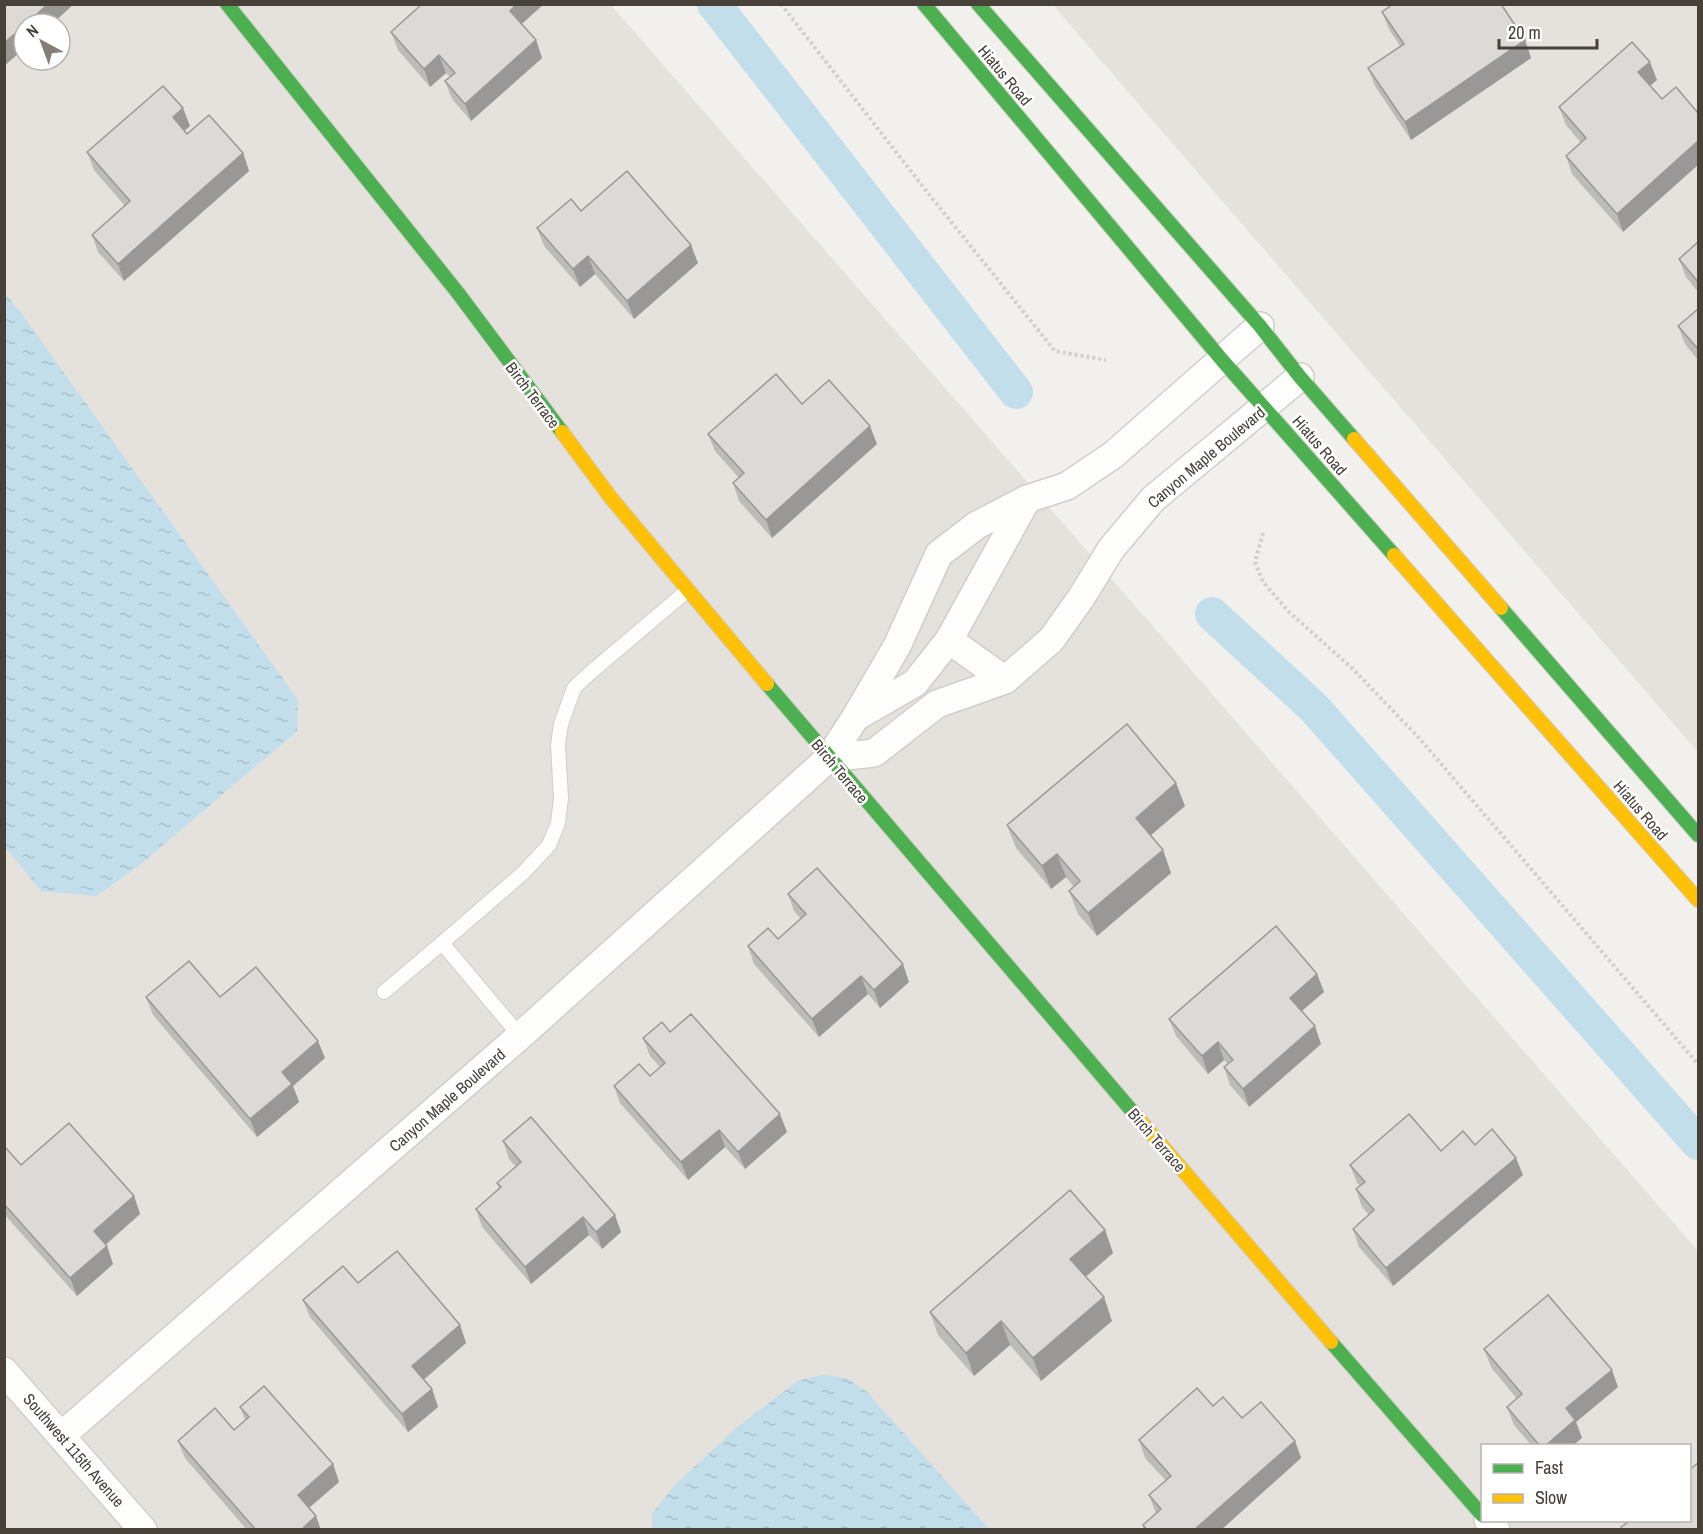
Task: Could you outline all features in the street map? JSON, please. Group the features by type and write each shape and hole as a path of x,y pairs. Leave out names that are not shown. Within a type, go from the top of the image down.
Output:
{"street":[{"name":"Birch Terrace","path":"227,4 458,293 611,498 829,758 1481,1514"},
{"name":"Hiatus Road","path":"924,4 1222,360 1698,900"},
{"name":"Hiatus Road","path":"978,4 1260,326 1300,377 1698,835"},
{"name":"Canyon Maple Boulevard","path":"60,1436 520,1036 829,758 897,646 939,554 977,525 1027,499 1066,486 1113,454 1260,326"},
{"name":"Canyon Maple Boulevard","path":"829,758 874,753 937,704 1005,680 1051,640 1112,549 1153,499 1300,377"},
{"name":"Canyon Maple Boulevard","path":"855,718 915,683 949,640 1027,499"},
{"path":"949,640 1005,680"},
{"name":"Southwest 115th Avenue","path":"4,1371 144,1530"}],"lane":[{"path":"384,992 523,873 549,845 558,824 561,798 558,745 561,723 574,688 688,590"},
{"path":"442,943 520,1036"}],"path":[{"path":"781,4 1055,351 1106,360"},
{"path":"1263,533 1256,562 1263,582 1289,612 1354,670 1419,738 1698,1064"}],"shaded area":[{"path":"5,5 611,5 1698,1251 1698,1529 5,1530"},
{"path":"1053,5 1698,5 1698,752"}],"water":[{"path":"5,294 19,310 298,700 297,731 140,865 96,896 41,891 5,847"},
{"path":"823,1375 847,1378 867,1392 989,1529 652,1529 652,1514 674,1486 736,1428 799,1380"}],"building":[{"path":"4,4 48,4 39,12 12,12 12,36 4,43"},
{"path":"422,4 517,4 510,11 536,40 465,104 445,81 455,73 439,55 424,69 391,32"},
{"path":"1393,4 1501,4 1525,40 1405,122 1368,68 1404,44 1382,12"},
{"path":"1632,42 1650,62 1638,72 1662,99 1676,87 1698,113 1698,141 1617,214 1566,156 1586,138 1559,107"},
{"path":"163,86 183,108 173,117 187,134 209,115 243,153 118,264 92,235 130,201 87,152"},
{"path":"627,171 691,245 627,301 588,256 573,269 537,228 571,199 581,211"},
{"path":"1698,242 1698,282 1679,259"},
{"path":"1698,309 1698,349 1678,326"},
{"path":"776,374 802,404 829,380 870,426 766,520 733,483 744,473 708,434"},
{"path":"1127,724 1176,783 1136,818 1163,850 1088,913 1069,891 1080,881 1057,854 1042,866 1007,825"},
{"path":"817,868 903,964 874,990 861,976 812,1019 748,946 768,928 778,939 806,914 788,894"},
{"path":"1276,926 1317,974 1290,998 1315,1026 1243,1089 1224,1067 1233,1060 1218,1042 1202,1056 1169,1019"},
{"path":"189,961 220,997 256,967 318,1041 282,1072 292,1084 250,1119 146,997"},
{"path":"691,1014 780,1114 738,1152 719,1130 681,1162 614,1086 639,1064 650,1076 665,1063 643,1038 662,1022 670,1032"},
{"path":"1409,1114 1441,1151 1463,1131 1475,1145 1492,1129 1516,1158 1386,1268 1353,1229 1374,1210 1356,1189 1365,1182 1350,1165"},
{"path":"531,1117 615,1215 596,1232 583,1217 525,1267 476,1209 501,1187 497,1183 521,1162 503,1141"},
{"path":"69,1123 134,1196 94,1231 107,1246 70,1278 4,1204 4,1146 21,1165"},
{"path":"1070,1190 1105,1230 1070,1259 1104,1297 1033,1358 1001,1321 966,1353 930,1312"},
{"path":"397,1251 460,1325 412,1366 432,1389 402,1414 303,1300 343,1266 358,1283"},
{"path":"1548,1295 1612,1370 1566,1408 1575,1420 1547,1444 1538,1444 1507,1407 1522,1394 1484,1349"},
{"path":"264,1386 333,1464 298,1495 316,1516 301,1530 256,1530 178,1441 215,1408 234,1430 249,1417 240,1407"},
{"path":"1197,1388 1213,1406 1223,1397 1242,1418 1261,1402 1295,1441 1194,1530 1147,1530 1143,1525 1161,1509 1149,1495 1171,1476 1139,1440"},
{"path":"1698,1463 1698,1530 1623,1530 1621,1527 1628,1522 1691,1522 1691,1468"}],"waterway":[{"path":"714,4 1016,392"},
{"path":"1212,614 1315,709 1698,1143"}],"traffic: fast":[{"path":"227,4 458,293 562,432"},
{"path":"924,4 1222,360 1394,555"},
{"path":"978,4 1260,326 1300,377 1354,439"},
{"path":"1501,608 1698,835"},
{"path":"767,684 1138,1118"},
{"path":"1331,1342 1481,1514"}],"traffic: slow":[{"path":"562,432 611,498 767,684"},
{"path":"1354,439 1501,608"},
{"path":"1394,555 1698,900"},
{"path":"1138,1118 1331,1342"}]}
